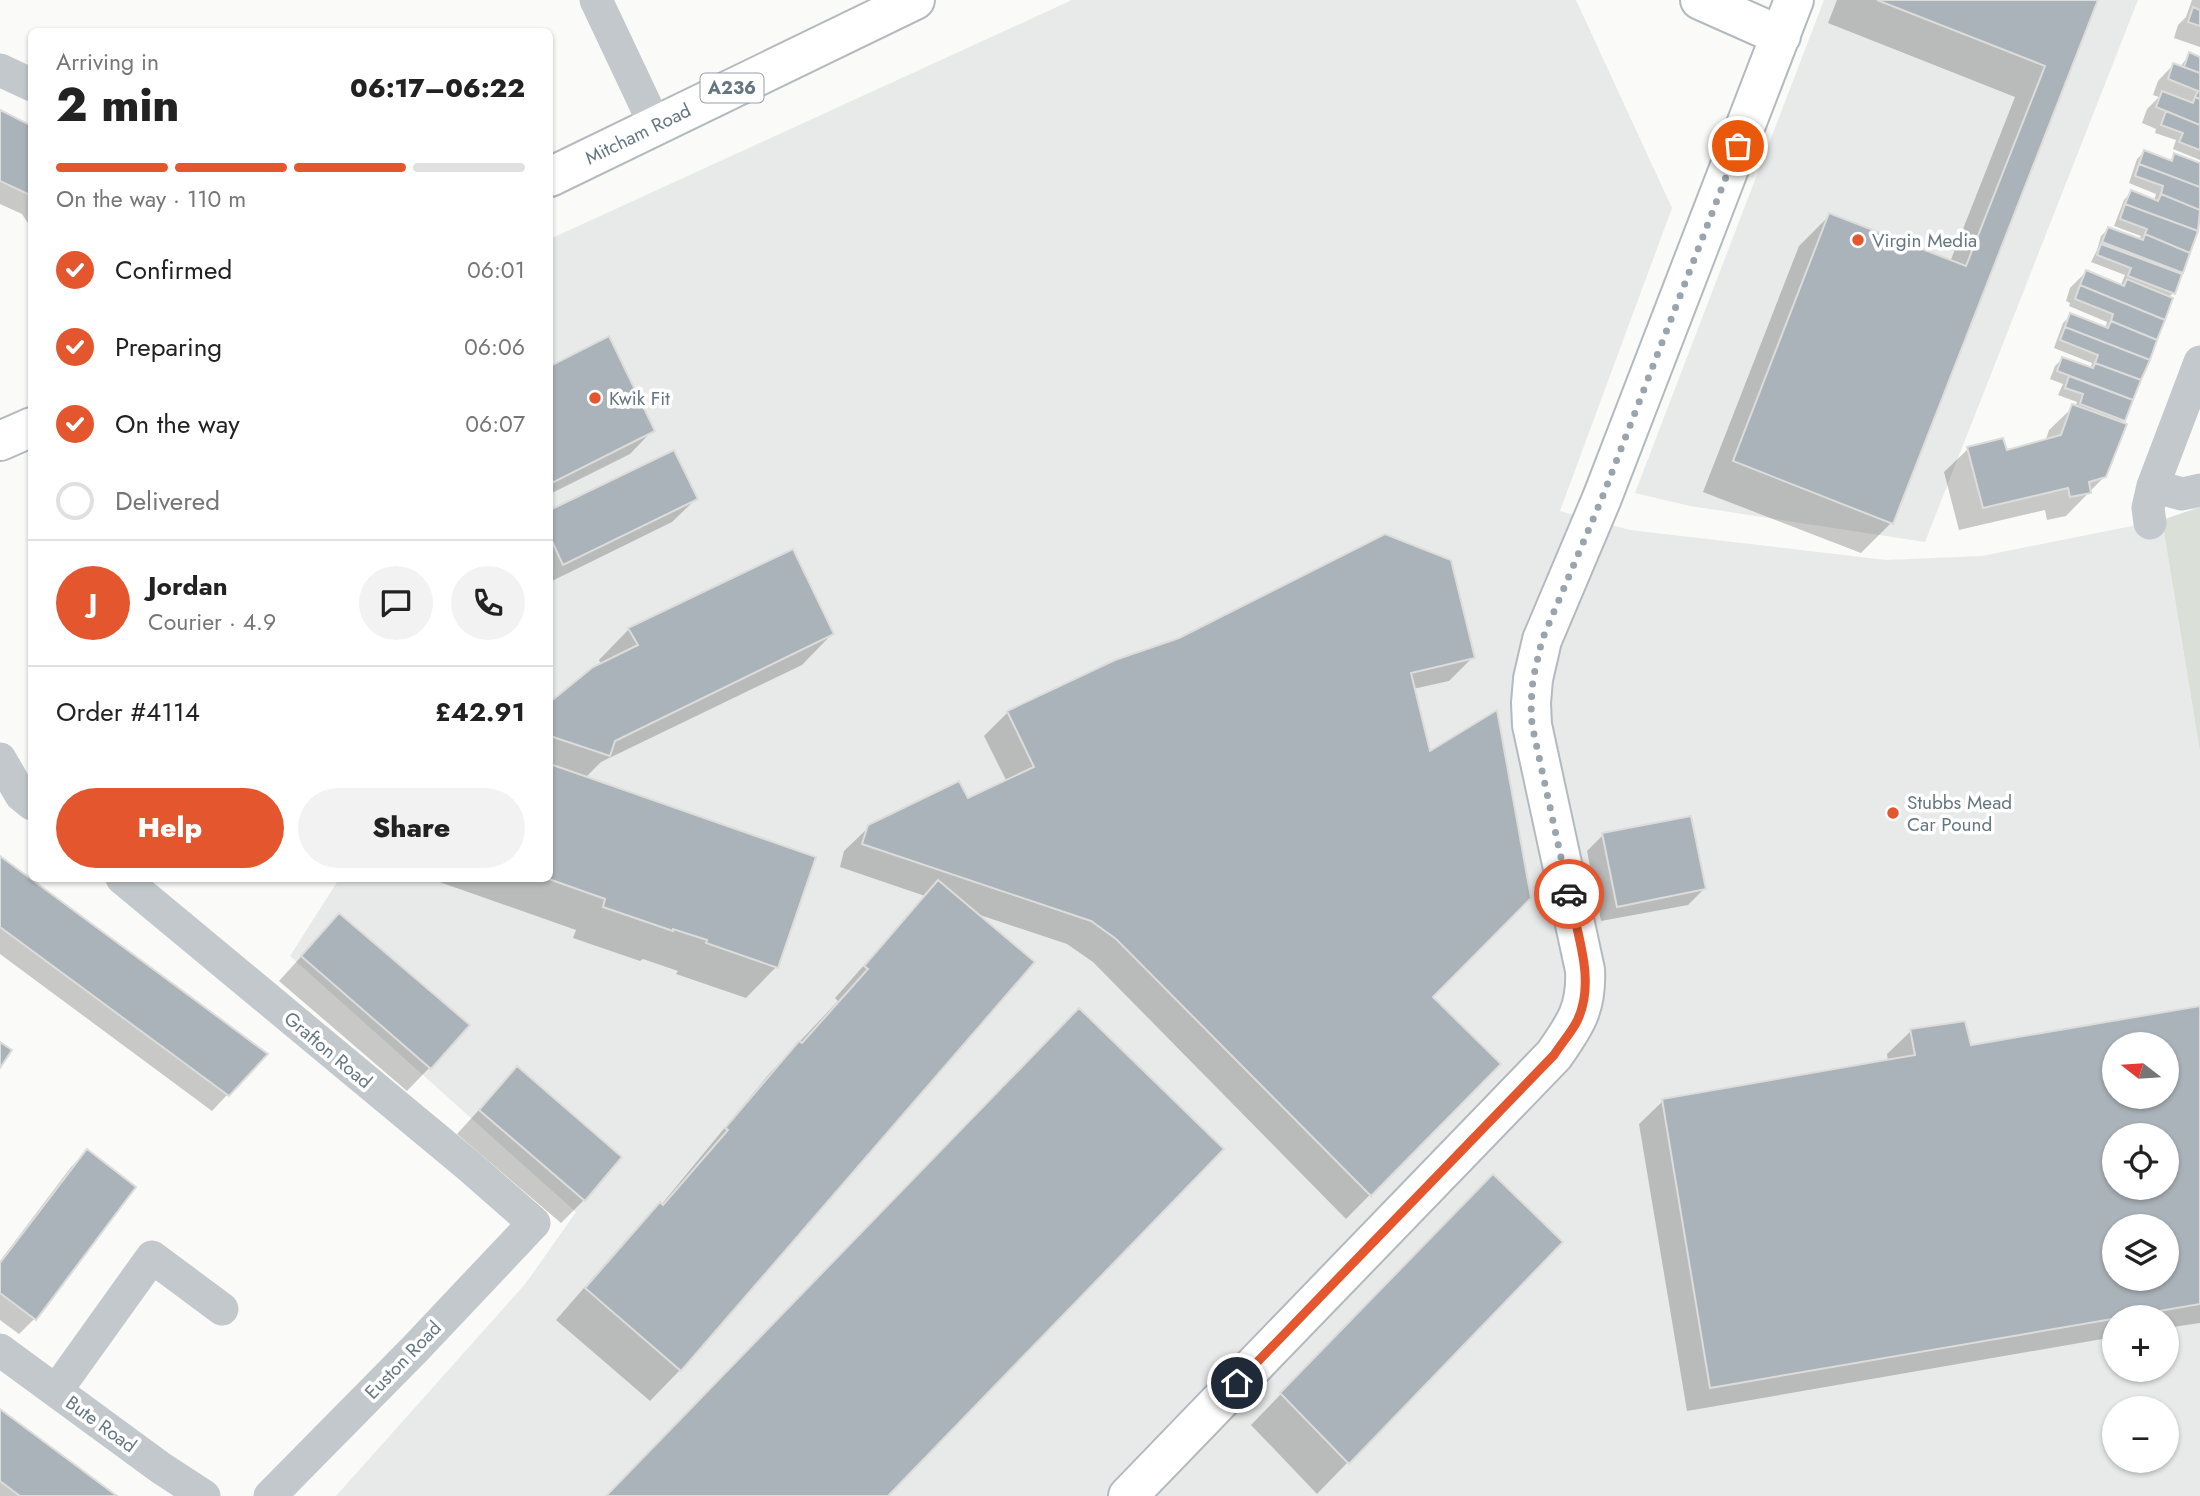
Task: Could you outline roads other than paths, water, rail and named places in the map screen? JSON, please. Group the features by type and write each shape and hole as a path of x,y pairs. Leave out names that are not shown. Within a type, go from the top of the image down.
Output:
{"street":[{"path":"596,0 655,125"},
{"name":"Mitcham Road","path":"553,176 915,0"},
{"path":"1700,0 1781,36"},
{"path":"1128,1496 1554,1055 1576,1023 1583,1006 1585,970 1532,725 1531,704 1536,660 1602,498 1794,0"},
{"path":"0,70 28,83"},
{"path":"2150,523 2148,508 2153,486 2200,362"},
{"path":"0,442 28,429"},
{"path":"2153,486 2182,494 2200,491"},
{"path":"0,759 21,795 28,801"},
{"name":"Grafton Road","path":"127,882 534,1223"},
{"name":"Euston Road","path":"270,1496 534,1223"},
{"path":"56,1391 152,1257 222,1309"},
{"name":"Bute Road","path":"0,1350 161,1468 204,1496"}],"place":[{"name":"Virgin Media","path":"1858,240"},
{"name":"Kwik Fit","path":"595,398"},
{"name":"Stubbs Mead Car Pound","path":"1893,813"}]}
